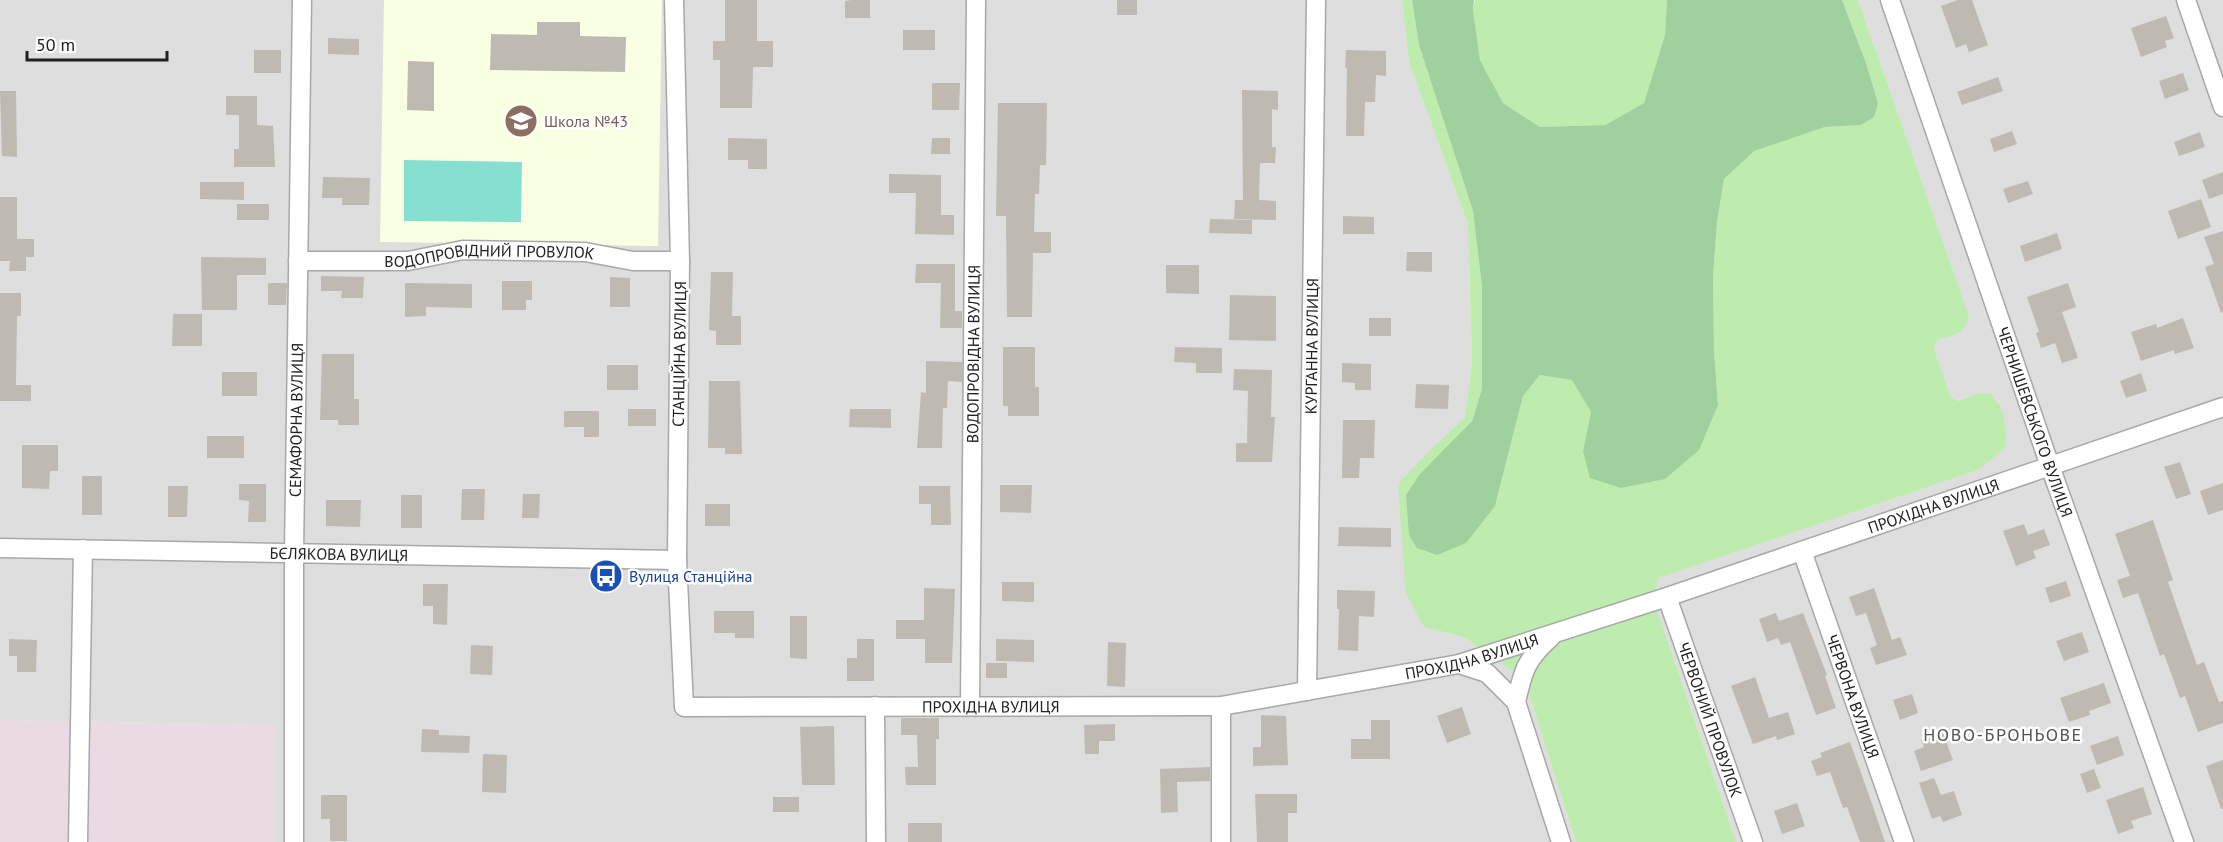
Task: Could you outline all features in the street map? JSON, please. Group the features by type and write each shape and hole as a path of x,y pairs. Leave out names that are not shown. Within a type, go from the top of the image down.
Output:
{"street":[{"name":"СЕМАФОРНА ВУЛИЦЯ","path":"294,842 294,553 302,0"},
{"name":"СТАНЦІЙНА ВУЛИЦЯ","path":"674,0 680,261 677,560 684,707"},
{"name":"ВОДОПРОВІДНА ВУЛИЦЯ","path":"970,706 976,0"},
{"name":"КУРГАННА ВУЛИЦЯ","path":"1306,691 1316,0"},
{"name":"ЧЕРНИШЕВСЬКОГО ВУЛИЦЯ","path":"1890,0 2050,466 2184,842"},
{"path":"2186,0 2223,107"},
{"name":"ВОДОПРОВІДНИЙ ПРОВУЛОК","path":"298,261 408,261 463,250 585,252 633,261 680,261"},
{"name":"ПРОХІДНА ВУЛИЦЯ","path":"684,707 1221,706 1459,664 1667,597 2223,407"},
{"name":"БЄЛЯКОВА ВУЛИЦЯ","path":"0,548 677,560"},
{"path":"78,842 83,549"},
{"name":"ЧЕРВОНА ВУЛИЦЯ","path":"1802,551 1904,842"},
{"name":"ЧЕРВОНИЙ ПРОВУЛОК","path":"1667,597 1753,842"},
{"path":"1516,702 1523,672 1535,651 1555,634"},
{"path":"1459,664 1487,673 1516,702 1561,842"},
{"path":"875,706 876,842"},
{"path":"1221,706 1221,842"}],"shaded area":[{"path":"0,0 1402,0 1409,62 1468,224 1472,361 1465,417 1398,485 1424,627 1464,637 1514,672 1529,694 1576,842 275,842 274,725 0,720"},
{"name":"Школа №43","path":"384,0 662,0 658,246 380,242"},
{"path":"1858,0 2223,0 2223,842 1736,842 1654,601 1657,578 1978,470 1999,402 1992,394 1980,393 1958,401 1951,397 1934,349 1938,340 1958,334 1969,316"},
{"path":"404,160 522,162 521,222 404,221"},
{"path":"0,720 275,725 275,842 0,842"}],"green space":[{"path":"1402,0 1412,0 1419,45 1473,211 1482,287 1482,389 1472,421 1453,441 1495,506 1523,396 1540,375 1572,379 1591,412 1583,451 1718,405 1714,351 1713,277 1717,222 1724,179 1753,151 1825,127 1861,125 1878,103 1866,63 1842,0 1858,0 1969,316 1961,331 1938,340 1934,349 1951,397 1958,401 1980,393 1992,394 1997,400 2004,419 2005,448 1978,470 1658,578 1654,601 1736,842 1576,842 1529,694 1514,672 1464,637 1424,627 1406,593 1398,484 1465,417 1472,361 1468,224 1409,62"},
{"path":"1412,0 1474,0 1473,10 1480,60 1503,103 1540,127 1605,125 1644,103 1665,35 1667,0 1842,0 1866,63 1878,103 1874,117 1861,125 1825,127 1754,151 1724,179 1717,222 1713,277 1714,351 1718,405 1699,450 1665,479 1621,488 1590,478 1583,451 1591,412 1572,380 1540,375 1523,396 1495,506 1466,543 1437,555 1417,548 1409,535 1406,495 1420,474 1472,421 1482,389 1482,287 1473,211 1419,45"},
{"path":"1475,0 1667,0 1665,35 1644,103 1605,125 1540,127 1503,103 1480,60 1473,10"}],"building":[{"path":"725,0 757,0 757,41 773,41 773,67 753,67 752,108 720,108 720,60 713,60 713,41 725,41"},
{"path":"870,0 870,18 845,18 845,1"},
{"path":"1117,0 1137,0 1137,15 1117,15"},
{"path":"1958,0 1972,0 1988,45 1969,52 1966,44 1956,48 1941,6"},
{"path":"2166,16 2174,38 2165,41 2167,47 2141,57 2131,28"},
{"path":"537,22 580,22 580,36 626,37 625,72 490,70 491,34 537,35"},
{"path":"903,30 935,30 935,50 903,50"},
{"path":"328,38 359,39 359,55 328,54"},
{"path":"254,50 281,50 281,73 254,73"},
{"path":"1346,50 1386,51 1386,76 1376,75 1375,102 1365,102 1364,136 1346,136"},
{"path":"408,61 434,62 434,111 407,110"},
{"path":"2183,73 2189,90 2165,99 2159,81"},
{"path":"1998,77 2003,91 1962,105 1957,92"},
{"path":"932,83 960,83 959,110 932,110"},
{"path":"1242,90 1278,91 1278,110 1272,109 1272,147 1276,147 1275,163 1260,163 1259,200 1276,201 1276,220 1234,219 1235,200 1243,200"},
{"path":"0,91 16,91 17,157 2,156"},
{"path":"226,96 257,96 257,125 273,126 275,167 234,167 234,149 239,149 239,115 226,115"},
{"path":"998,103 1047,103 1046,165 1040,165 1039,194 1035,194 1034,232 1051,232 1051,253 1033,253 1032,317 1007,317 1006,216 996,216"},
{"path":"2012,131 2017,144 1994,152 1990,139"},
{"path":"2200,132 2205,147 2179,156 2174,142"},
{"path":"728,138 767,139 767,169 748,169 748,160 728,160"},
{"path":"932,138 950,138 950,154 931,154"},
{"path":"2223,172 2223,194 2209,199 2202,180"},
{"path":"889,174 941,175 941,215 954,215 954,235 915,234 916,193 889,193"},
{"path":"323,177 370,178 369,205 342,205 342,198 322,198"},
{"path":"2028,181 2033,194 2008,203 2003,189"},
{"path":"200,182 244,182 244,200 200,199"},
{"path":"0,197 17,197 17,239 34,239 34,257 26,257 26,271 9,271 10,261 0,261"},
{"path":"2201,199 2211,227 2178,239 2168,211"},
{"path":"237,204 269,204 269,220 237,220"},
{"path":"1343,216 1374,217 1374,234 1343,234"},
{"path":"1210,219 1252,220 1252,234 1209,233"},
{"path":"2223,231 2223,312 2221,313 2205,267 2214,264 2204,237"},
{"path":"2057,233 2062,249 2025,262 2020,246"},
{"path":"1407,252 1432,252 1432,272 1406,271"},
{"path":"201,257 266,258 266,275 237,275 237,310 202,310"},
{"path":"916,264 955,264 955,311 962,311 962,328 940,328 941,283 915,283"},
{"path":"1166,265 1199,265 1199,294 1166,293"},
{"path":"711,272 733,272 732,316 741,316 741,345 716,345 716,331 709,330"},
{"path":"321,276 364,277 363,298 341,298 342,291 321,291"},
{"path":"610,277 630,278 630,307 610,307"},
{"path":"502,281 532,281 532,300 526,300 526,310 502,310"},
{"path":"268,283 287,283 286,305 268,305"},
{"path":"405,283 472,284 472,308 426,307 426,316 405,317"},
{"path":"2068,283 2076,307 2062,312 2078,358 2062,363 2055,343 2041,348 2036,333 2039,332 2027,297"},
{"path":"0,293 21,293 21,316 17,316 16,385 31,385 31,401 0,401"},
{"path":"1230,295 1276,296 1276,341 1229,340"},
{"path":"173,314 202,314 202,346 172,346"},
{"path":"1369,318 1391,318 1391,336 1369,336"},
{"path":"2183,318 2194,348 2175,354 2174,350 2141,361 2131,332 2156,324 2157,328"},
{"path":"1003,347 1035,347 1035,387 1039,387 1039,416 1008,416 1008,406 1003,406"},
{"path":"1175,347 1222,348 1222,373 1196,373 1196,363 1174,362"},
{"path":"322,354 354,354 354,399 359,399 359,425 338,425 338,420 320,420"},
{"path":"926,361 962,362 962,382 948,381 947,408 943,408 942,448 917,448 921,392 926,393"},
{"path":"1342,363 1371,364 1371,390 1355,390 1355,383 1342,382"},
{"path":"607,365 638,365 638,390 607,390"},
{"path":"1234,369 1272,370 1271,417 1275,417 1272,462 1236,462 1236,443 1247,443 1248,391 1233,390"},
{"path":"222,372 257,372 257,396 222,396"},
{"path":"2141,373 2147,391 2126,398 2120,381"},
{"path":"709,381 740,381 742,454 725,454 725,448 708,448"},
{"path":"1416,384 1449,385 1448,409 1415,408"},
{"path":"628,409 656,409 656,426 628,426"},
{"path":"850,409 891,409 891,428 849,427"},
{"path":"564,411 599,411 599,437 584,437 584,427 564,427"},
{"path":"1343,420 1375,420 1374,458 1360,458 1359,478 1342,478"},
{"path":"207,436 244,436 244,458 207,458"},
{"path":"22,445 58,445 58,471 50,471 49,489 22,488"},
{"path":"2180,462 2191,494 2176,499 2164,467"},
{"path":"82,476 102,476 102,515 82,515"},
{"path":"2223,483 2223,510 2208,515 2200,491"},
{"path":"239,484 266,484 266,522 248,522 249,501 239,500"},
{"path":"1000,485 1032,485 1031,513 1000,512"},
{"path":"168,486 188,486 187,517 168,517"},
{"path":"919,486 950,486 951,525 931,525 931,504 919,504"},
{"path":"462,489 485,489 484,520 461,520"},
{"path":"523,494 540,494 539,518 522,518"},
{"path":"401,495 422,495 422,528 401,528"},
{"path":"326,500 361,500 360,527 326,526"},
{"path":"705,504 730,504 730,526 705,526"},
{"path":"2153,520 2173,580 2168,582 2197,665 2204,662 2219,702 2223,701 2223,723 2198,732 2185,696 2180,698 2164,654 2160,656 2138,593 2123,598 2117,580 2130,576 2115,534"},
{"path":"2024,524 2028,535 2044,529 2050,545 2033,551 2036,558 2016,566 2003,531"},
{"path":"1339,527 1391,528 1391,547 1338,546"},
{"path":"2066,581 2071,596 2050,603 2045,588"},
{"path":"1002,582 1034,582 1034,602 1002,601"},
{"path":"423,584 448,584 447,625 433,624 433,606 423,606"},
{"path":"924,588 955,589 952,663 925,663 925,639 896,639 896,620 924,620"},
{"path":"1874,588 1892,640 1900,637 1907,655 1876,665 1870,648 1877,645 1866,613 1856,616 1849,597"},
{"path":"1337,590 1375,591 1374,617 1359,616 1358,651 1338,650"},
{"path":"714,611 754,611 754,638 735,638 735,633 714,633"},
{"path":"1776,613 1779,621 1803,613 1827,675 1825,676 1836,708 1816,715 1790,642 1781,645 1778,638 1767,642 1759,619"},
{"path":"790,616 807,616 807,659 790,658"},
{"path":"2082,632 2089,652 2064,661 2056,641"},
{"path":"9,639 37,640 36,672 17,672 17,656 9,656"},
{"path":"857,639 874,639 874,681 847,681 847,658 857,658"},
{"path":"996,639 1034,640 1034,662 996,661"},
{"path":"1108,642 1126,643 1125,687 1107,686"},
{"path":"471,645 493,646 492,675 470,674"},
{"path":"986,663 1007,663 1007,678 986,678"},
{"path":"1755,677 1769,718 1788,712 1795,734 1777,740 1776,736 1753,744 1731,686"},
{"path":"2104,683 2111,703 2089,711 2090,715 2069,722 2060,698"},
{"path":"1912,694 1918,713 1900,720 1893,700"},
{"path":"1462,707 1471,734 1447,743 1437,716"},
{"path":"1261,715 1286,716 1288,765 1253,766 1253,747 1261,747"},
{"path":"901,718 939,718 939,739 936,739 936,785 906,785 905,767 918,767 917,735 901,735"},
{"path":"1371,720 1390,720 1390,759 1351,759 1351,739 1371,739"},
{"path":"1115,724 1115,741 1099,741 1099,754 1085,754 1084,725"},
{"path":"834,726 835,785 802,785 800,727"},
{"path":"422,729 439,730 439,735 470,736 469,753 421,752"},
{"path":"1943,733 1953,760 1921,771 1914,751 1924,747 1921,740"},
{"path":"2118,736 2124,755 2097,765 2090,746"},
{"path":"1850,742 1885,842 1860,842 1847,807 1843,808 1830,772 1817,776 1811,761 1822,757 1820,753"},
{"path":"483,754 507,755 506,793 482,792"},
{"path":"2223,760 2223,809 2221,809 2206,766"},
{"path":"1210,767 1210,781 1177,782 1178,812 1161,813 1160,769"},
{"path":"2094,769 2101,788 2087,793 2080,774"},
{"path":"1934,778 1941,795 1954,791 1962,815 1943,822 1940,816 1932,819 1919,783"},
{"path":"2143,787 2152,814 2131,821 2134,828 2118,834 2106,800"},
{"path":"1255,794 1297,794 1297,813 1288,813 1288,842 1257,842"},
{"path":"321,795 347,795 347,841 330,841 330,819 321,819"},
{"path":"773,797 799,797 799,812 773,812"},
{"path":"1797,803 1805,826 1782,834 1774,811"},
{"path":"908,823 942,823 942,842 908,842"}],"place":[{"name":"Школа №43","path":"521,121"},
{"name":"Вулиця Станційна","path":"606,576"}],"district":[{"name":"НОВО-БРОНЬОВЕ","path":"2003,734"}]}
